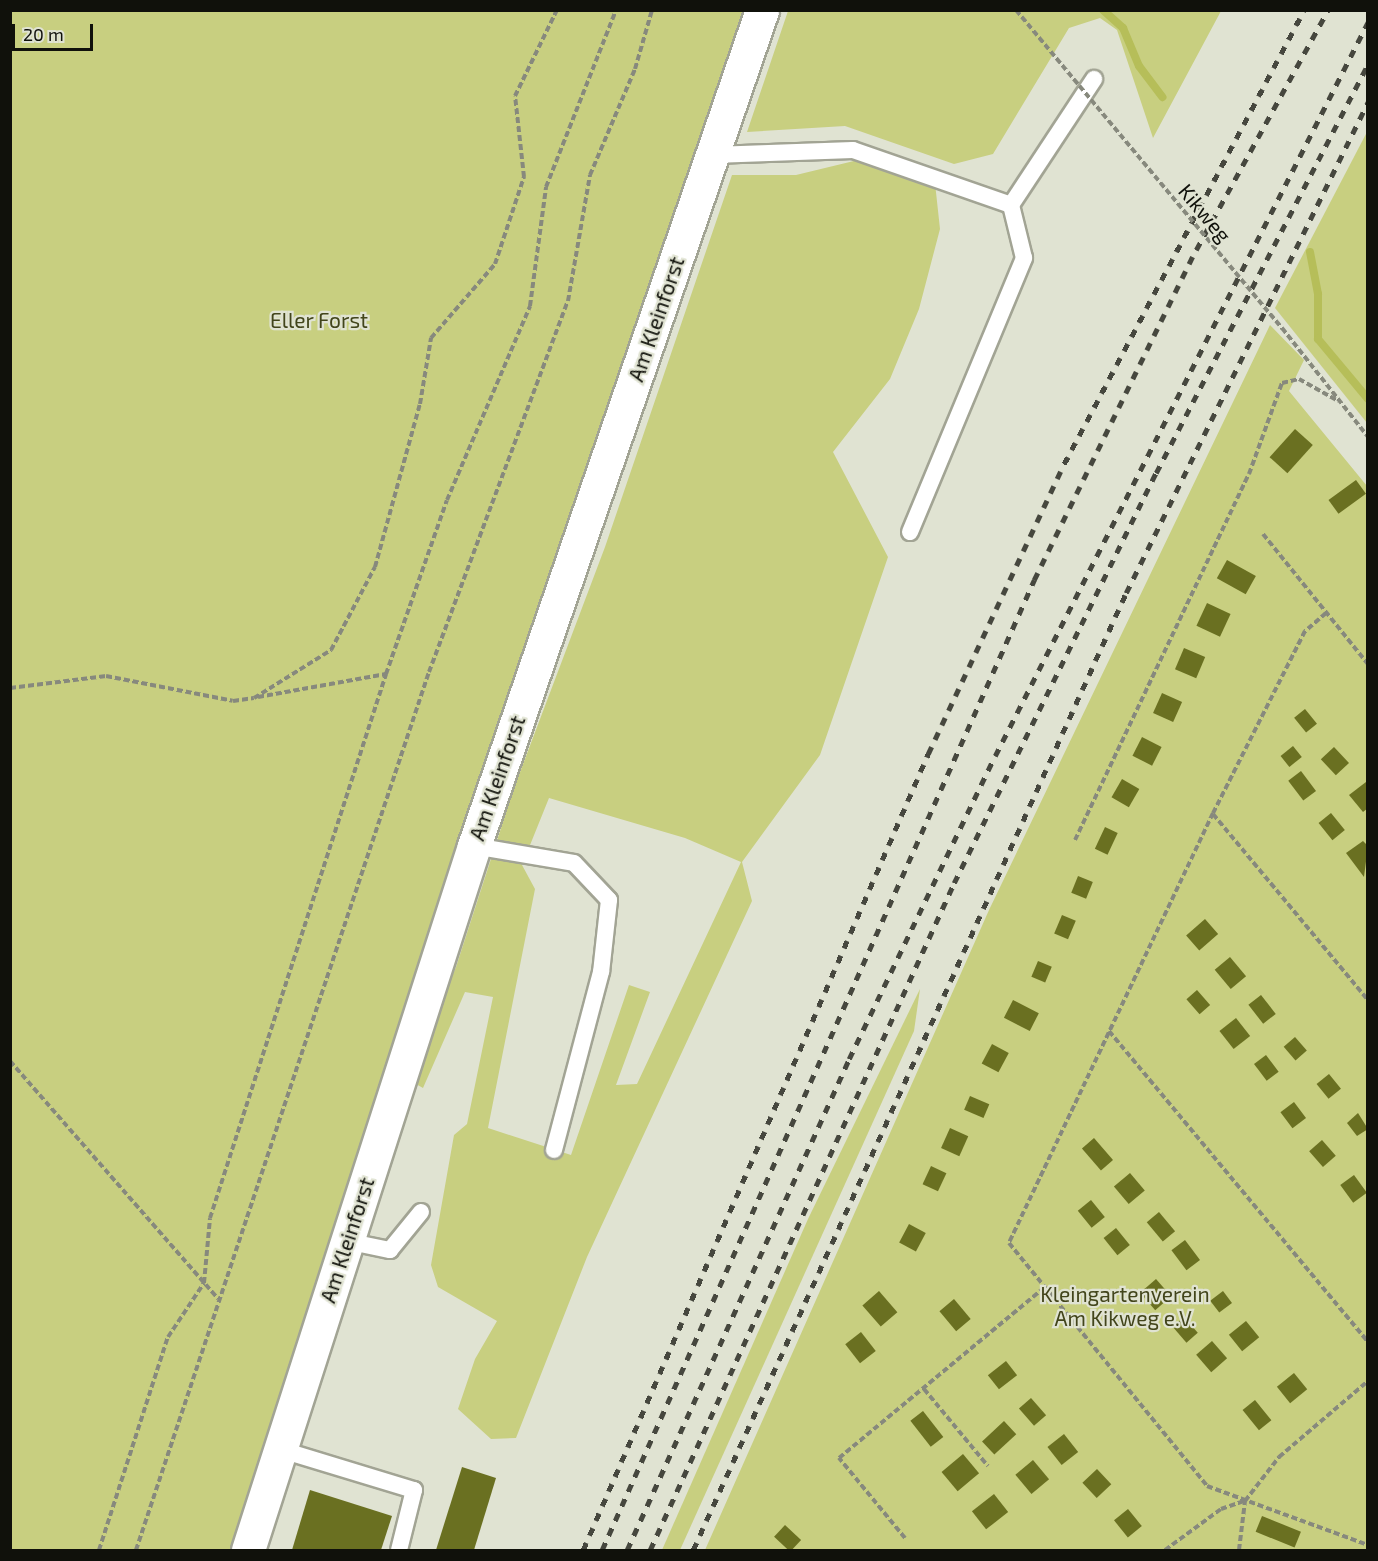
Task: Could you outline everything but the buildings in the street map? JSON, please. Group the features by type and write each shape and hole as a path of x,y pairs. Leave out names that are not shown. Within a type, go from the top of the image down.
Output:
{"street":[{"name":"Am Kleinforst","path":"248,1551 474,846 762,10"}],"lane":[{"path":"910,532 1024,258 1011,205 1094,79"},
{"path":"713,155 853,150 1011,205"},
{"path":"474,846 574,863 609,900 601,972 554,1150"},
{"path":"346,1241 390,1250 421,1212"},
{"path":"282,1450 414,1490 399,1551"}],"path":[{"path":"254,698 332,650 375,567 420,404 431,338 495,264 524,177 515,96 557,10"},
{"path":"99,1551 168,1337 204,1283 210,1218 387,674 447,500 530,306 546,188 616,10"},
{"path":"136,1551 184,1420 219,1300 429,672 568,301 590,175 635,69 652,10"},
{"name":"Kikweg","path":"1016,10 1330,385 1338,401 1368,437"},
{"path":"1076,840 1250,474 1282,383 1299,379 1338,401"},
{"path":"1263,534 1368,664"},
{"path":"1326,613 1305,631 1213,813 1010,1243 1207,1486 1368,1545"},
{"path":"10,688 106,676 233,701 387,674"},
{"path":"1213,813 1368,1000"},
{"path":"1109,1031 1368,1342"},
{"path":"10,1061 219,1300"},
{"path":"905,1538 839,1458 1045,1287"},
{"path":"1239,1551 1245,1501 1279,1457 1368,1381"},
{"path":"924,1389 988,1466"},
{"path":"1165,1551 1221,1509 1245,1501"}],"green space":[{"path":"788,10 1221,11 1153,138 1117,30 1100,18 1069,28 993,154 954,164 845,126 747,132"},
{"name":"Eller Forst","path":"11,11 754,11 236,1550 11,1550"},
{"path":"1367,132 1367,423 1275,308"},
{"path":"858,160 935,183 940,229 919,309 890,379 833,452 888,557 820,755 742,862 752,901 587,1257 516,1438 491,1439 458,1409 475,1359 497,1321 438,1287 431,1265 454,1135 467,1124 493,997 465,992 423,1088 409,1080 456,967 514,788 605,547 732,175 796,175","holes":["549,798 685,838 741,862 637,1084 616,1085 650,992 629,985 571,1155 488,1128 535,889 522,865"]},
{"name":"Kleingartenverein Am Kikweg e.V.","path":"1270,325 1304,360 1289,391 1367,486 1367,1550 705,1550 989,910"},
{"path":"920,989 914,1031 680,1550 662,1550 808,1219"}],"waterway":[{"path":"1103,10 1123,28 1139,66 1162,97"},
{"path":"1310,252 1318,294 1318,339 1368,399"}],"railway":[{"path":"583,1550 928,754 1064,464 1304,10"},
{"path":"602,1550 1034,580 1196,250 1328,10"},
{"path":"627,1550 849,1059 995,756 1368,22"},
{"path":"650,1550 954,883 1156,473 1368,64"},
{"path":"693,1550 1126,593 1368,102"}]}
